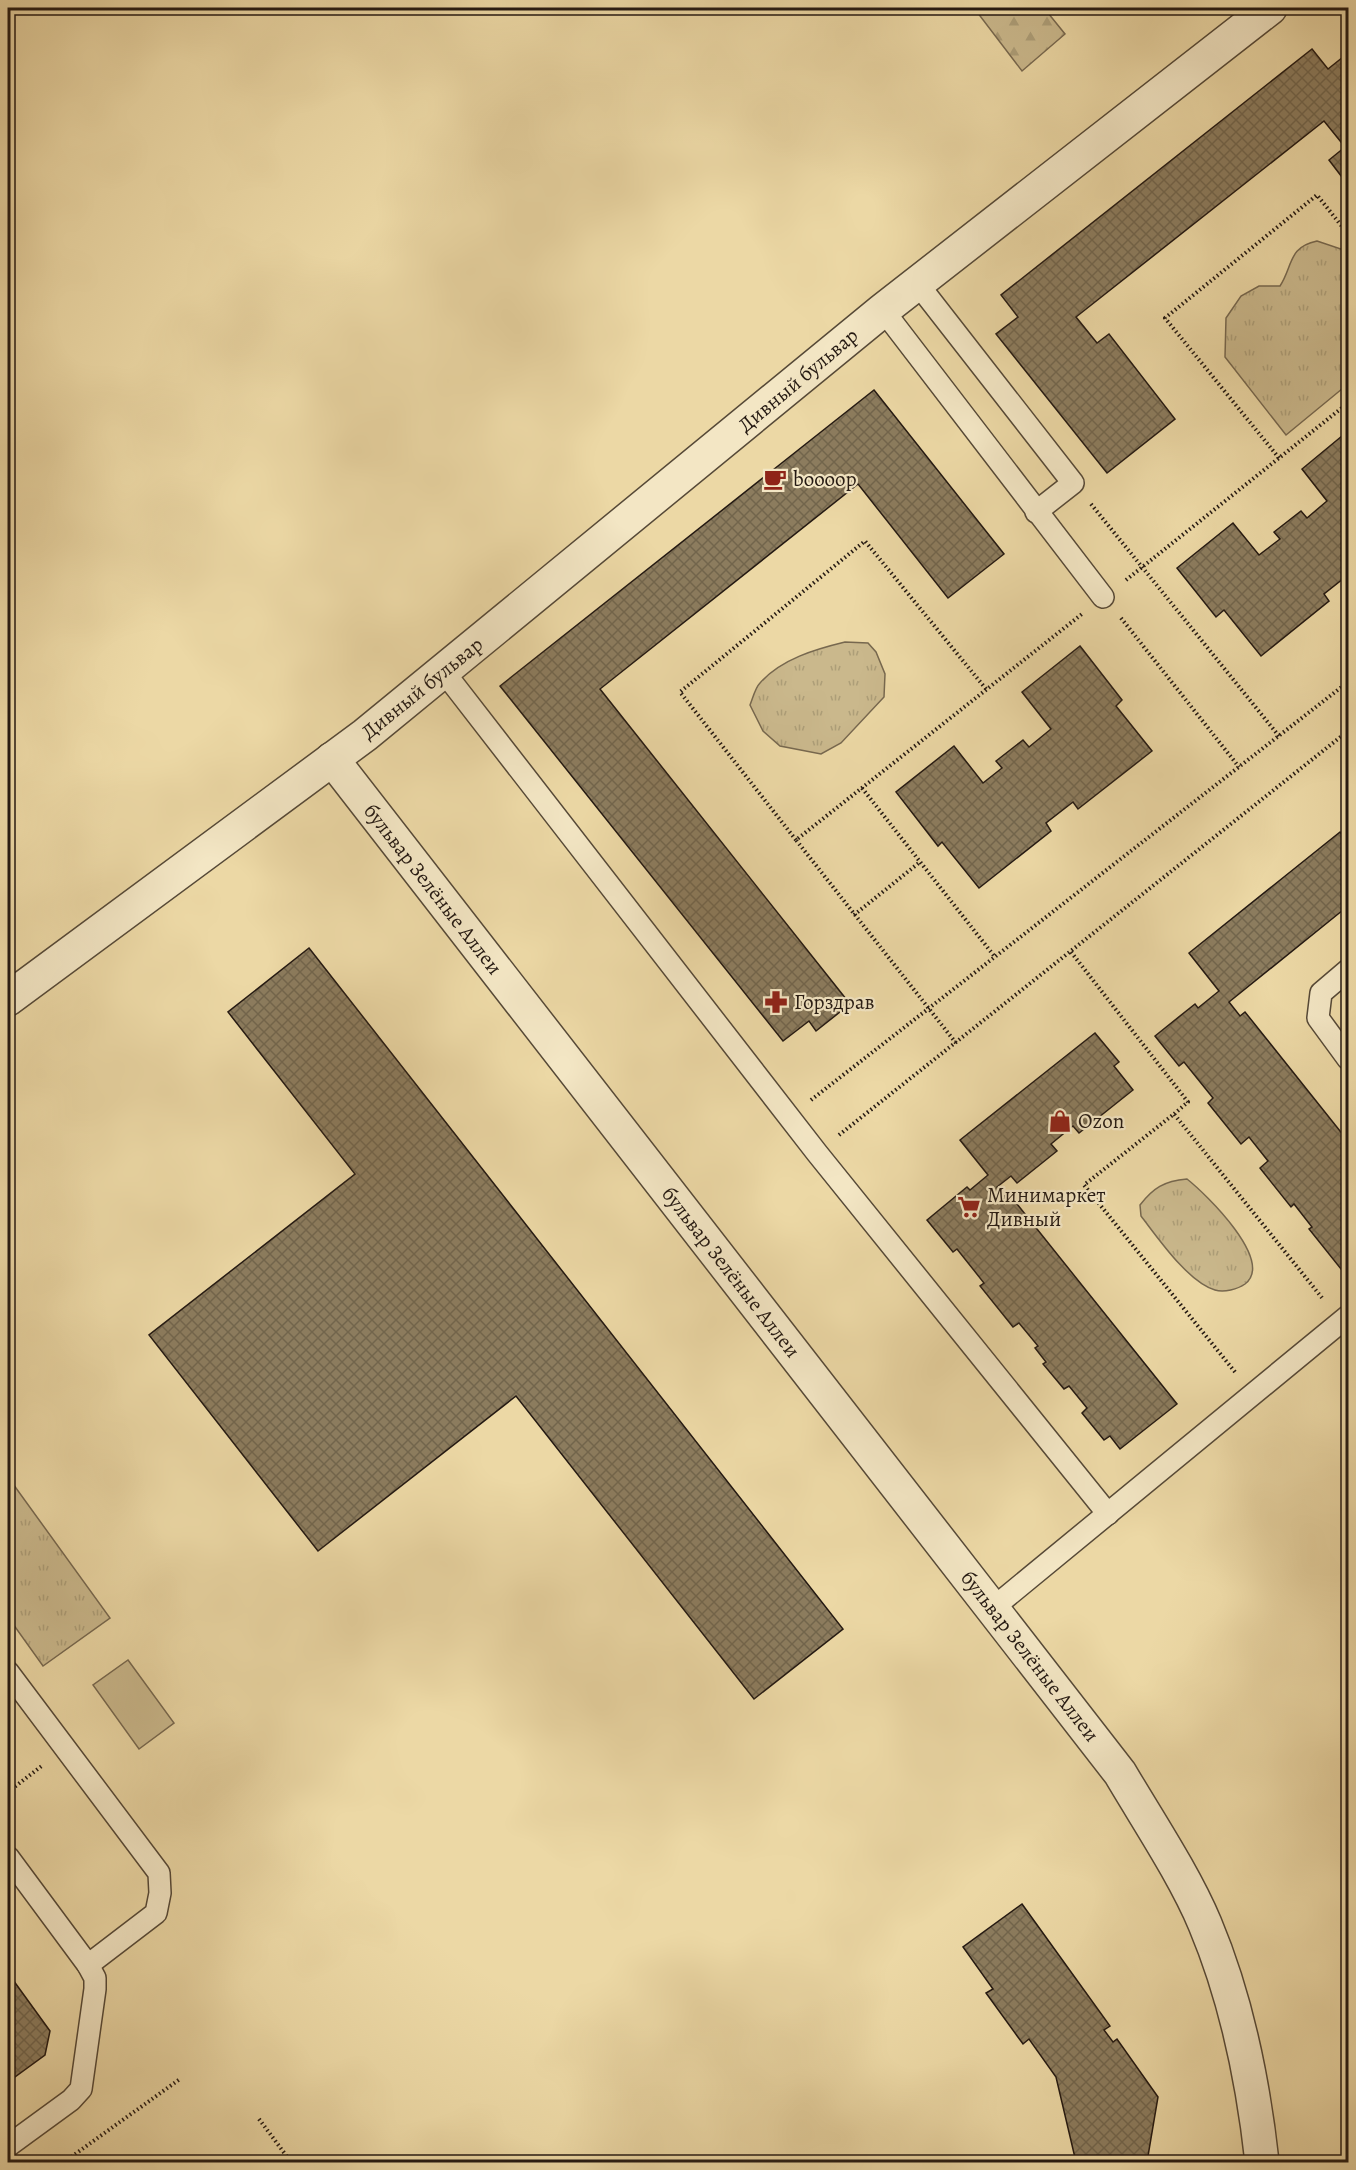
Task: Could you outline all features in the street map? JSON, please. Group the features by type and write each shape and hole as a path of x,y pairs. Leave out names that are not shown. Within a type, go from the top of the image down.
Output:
{"street":[{"name":"Дивный бульвар","path":"332,759 444,672 883,310 1270,8"},
{"path":"8,999 332,759"},
{"name":"бульвар Зелёные Аллеи","path":"332,759 1120,1773 1204,1922 1232,1996 1256,2105 1262,2163"}],"lane":[{"path":"917,283 1073,483 1036,512"},
{"path":"883,310 1103,597"},
{"path":"444,672 817,1153 1108,1514"},
{"path":"1348,970 1321,993 1317,1018 1348,1059"},
{"path":"993,1608 1345,1319"},
{"path":"8,1672 159,1873 160,1893 156,1913 88,1965"},
{"path":"8,1857 88,1965 94,1977 95,1989 81,2089 71,2100 8,2145"}],"path":[{"path":"1279,459 1165,318 1317,195 1348,234"},
{"path":"796,840 1348,403"},
{"path":"1073,483 1279,736"},
{"path":"956,1043 680,692 865,542 987,689"},
{"path":"1103,597 1239,767"},
{"path":"789,1117 1348,682"},
{"path":"817,1153 1348,731"},
{"path":"862,788 995,957"},
{"path":"854,915 920,862"},
{"path":"1071,952 1188,1102 1084,1185 1252,1394"},
{"path":"1174,1114 1345,1319"},
{"path":"8,1792 65,1748"},
{"path":"64,2163 180,2079"},
{"path":"259,2119 291,2163"}],"green space":[{"path":"974,8 1044,8 1065,34 1022,71"},
{"path":"1317,241 1344,250 1348,261 1348,384 1286,435 1225,357 1226,318 1241,296 1259,286 1280,286 1296,253 1308,244"},
{"path":"845,642 868,643 876,652 885,674 884,697 841,743 821,754 780,746 763,731 750,705 758,685 788,661"},
{"path":"1187,1179 1222,1213 1245,1245 1251,1260 1252,1274 1242,1286 1231,1290 1215,1290 1194,1278 1174,1258 1141,1216 1140,1205 1150,1194 1165,1184"},
{"path":"8,1477 110,1618 43,1666 8,1617"},
{"path":"128,1660 174,1723 139,1749 93,1685"}],"building":[{"path":"1312,49 1328,69 1348,53 1348,185 1329,160 1345,147 1324,121 1076,317 1097,343 1109,334 1175,419 1107,473 996,334 1018,317 1001,295"},
{"path":"874,390 1004,554 948,598 858,484 600,689 850,1004 816,1031 809,1021 783,1041 500,686"},
{"path":"1348,431 1348,575 1324,594 1329,601 1261,656 1224,610 1216,617 1177,568 1233,523 1259,555 1280,539 1274,532 1301,511 1307,518 1327,501 1302,469"},
{"path":"1080,646 1122,700 1116,706 1152,751 1078,809 1073,802 1046,823 1051,831 979,888 942,842 938,846 896,792 954,746 983,783 1002,768 996,761 1023,740 1029,747 1051,729 1022,692"},
{"path":"1340,832 1348,843 1348,906 1229,1002 1240,1016 1245,1012 1348,1141 1348,1263 1341,1269 1309,1229 1312,1227 1294,1204 1291,1207 1260,1168 1268,1161 1249,1137 1241,1144 1208,1103 1213,1098 1184,1062 1179,1066 1155,1036 1195,1004 1198,1008 1219,991 1189,953"},
{"path":"309,948 843,1629 754,1699 516,1396 318,1551 149,1335 355,1174 228,1012"},
{"path":"1095,1033 1119,1062 1114,1066 1133,1090 1079,1133 1073,1126 1068,1130 1051,1144 1057,1151 1017,1183 1011,1176 997,1187 1009,1202 1013,1199 1177,1404 1120,1449 1110,1436 1104,1440 1082,1413 1087,1408 1069,1386 1064,1389 1043,1364 1046,1362 1035,1348 1038,1346 1019,1323 1013,1327 980,1286 984,1283 957,1249 953,1252 927,1220 967,1187 970,1190 988,1175 960,1140"},
{"path":"1022,1904 1110,2026 1104,2030 1113,2042 1117,2039 1158,2097 1147,2162 1076,2162 1056,2077 1029,2039 1023,2044 986,1993 993,1989 963,1947"},
{"path":"8,1973 50,2031 45,2055 8,2082"}],"place":[{"name":"boooop","path":"775,479"},
{"name":"Горздрав","path":"776,1002"},
{"name":"Ozon","path":"1060,1121"},
{"name":"Минимаркет Дивный","path":"969,1207"}]}
